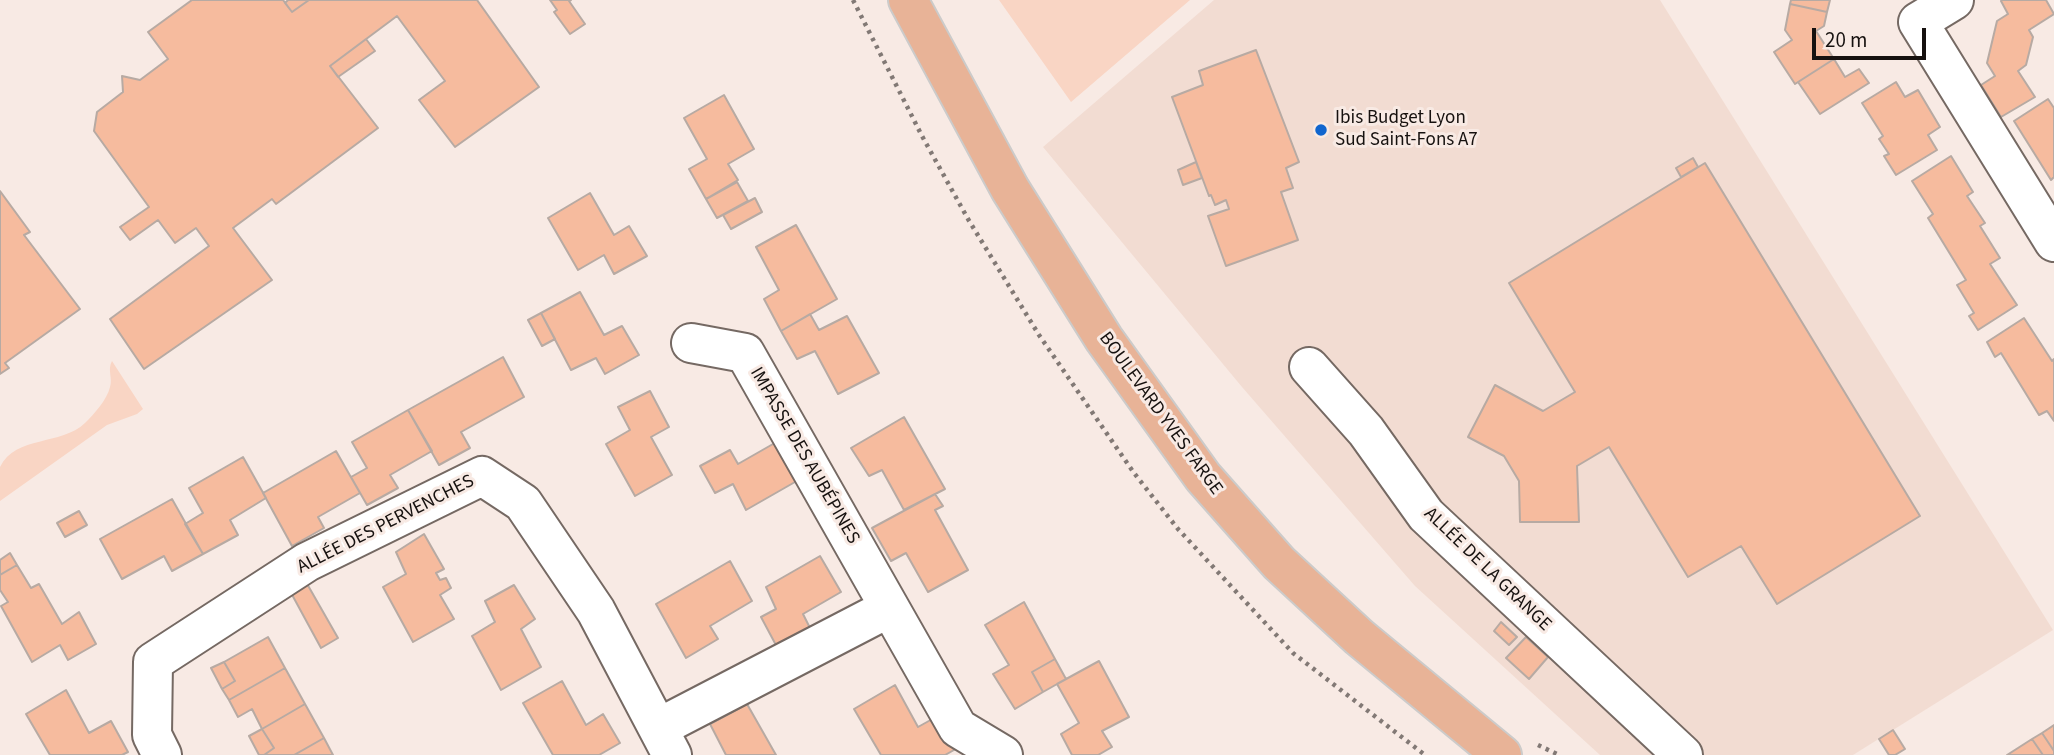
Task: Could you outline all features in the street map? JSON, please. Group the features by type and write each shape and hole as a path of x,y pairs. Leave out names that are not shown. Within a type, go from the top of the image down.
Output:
{"main road":[{"name":"BOULEVARD YVES FARGE","path":"908,0 1010,189 1104,339 1203,477 1279,562 1359,637 1518,749"}],"street":[{"path":"1954,0 1918,22 2054,242"},
{"name":"IMPASSE DES AUBÉPINES","path":"691,343 745,353 958,728 1003,755"},
{"name":"ALLÉE DE LA GRANGE","path":"1310,367 1374,440 1426,515 1683,755"},
{"name":"ALLÉE DES PERVENCHES","path":"162,755 152,735 153,662 307,562 482,476 523,503 596,611 665,741"},
{"path":"665,741 889,608"}],"path":[{"path":"1518,749 1559,755"}],"shaded area":[{"path":"999,0 1190,0 1071,102"},
{"path":"1214,0 1660,0 2053,630 1853,755 1600,755 1415,586 1242,387 1043,147"},
{"path":"112,361 143,409 137,414 107,425 0,501 0,467 7,457 28,445 64,435 85,423 100,407 108,392"}],"building":[{"path":"192,0 283,0 292,12 309,0 477,0 539,87 455,147 419,100 445,81 397,16 330,66 378,128 276,204 272,199 233,228 272,280 144,369 110,319 209,246 196,228 175,243 158,220 130,240 120,227 149,207 94,131 97,112 123,92 122,76 140,80 168,59 148,32"},
{"path":"288,0 309,0 292,12 285,3"},
{"path":"550,0 571,0 569,1 585,24 570,34 554,12 557,10"},
{"path":"1791,0 1830,0 1827,12 1790,4"},
{"path":"2002,0 2046,0 2054,14 2029,30 2033,37 2026,65 2018,71 2035,97 2001,117 1981,85 1995,76 1987,63 1997,21 2008,14"},
{"path":"1790,4 1827,12 1824,26 1816,31 1834,59 1795,84 1774,52 1792,40 1785,30"},
{"path":"366,39 375,51 338,77 330,66"},
{"path":"1256,50 1299,162 1286,168 1293,188 1281,192 1298,240 1226,266 1208,216 1229,209 1226,200 1215,205 1211,195 1209,196 1172,97 1203,85 1199,71"},
{"path":"1834,59 1845,77 1859,69 1869,83 1820,114 1798,82"},
{"path":"1896,82 1905,97 1918,90 1940,127 1928,135 1937,150 1896,175 1884,156 1889,154 1879,139 1883,136 1862,103"},
{"path":"724,95 754,149 728,164 738,180 706,199 689,169 707,159 684,118"},
{"path":"2048,99 2054,108 2054,177 2051,180 2014,121"},
{"path":"1951,156 1973,192 1967,196 1985,223 1980,226 2000,258 1990,264 2017,305 1978,330 1969,316 1974,313 1957,285 1966,280 1928,218 1933,214 1912,181"},
{"path":"1693,158 1698,167 1681,177 1676,168"},
{"path":"1196,162 1202,178 1183,185 1178,170"},
{"path":"1705,163 1920,516 1777,604 1741,546 1688,577 1609,447 1577,466 1579,522 1520,522 1519,481 1504,456 1468,437 1495,385 1543,411 1575,392 1509,283"},
{"path":"737,182 748,201 717,218 706,199"},
{"path":"0,191 30,232 24,235 80,309 5,363 9,368 0,374"},
{"path":"590,193 614,235 629,226 647,256 614,274 604,255 578,270 548,218"},
{"path":"755,198 762,212 731,229 723,215"},
{"path":"796,225 837,299 781,331 764,299 779,290 756,247"},
{"path":"580,292 604,335 622,326 639,355 605,374 596,358 571,370 541,313"},
{"path":"541,313 555,339 542,346 528,320"},
{"path":"810,314 819,330 847,316 879,373 838,394 815,351 797,359 781,331"},
{"path":"2024,318 2052,361 2054,359 2054,421 2047,411 2039,415 2001,353 1995,357 1987,342"},
{"path":"503,357 524,397 461,432 470,448 439,465 408,410"},
{"path":"650,391 669,427 651,437 672,475 635,496 606,444 630,430 618,407"},
{"path":"408,410 432,451 390,475 398,488 367,505 351,477 367,468 352,442"},
{"path":"904,417 945,489 904,510 882,470 869,476 851,448"},
{"path":"780,440 802,478 746,510 733,484 715,493 700,466 730,450 738,464"},
{"path":"336,451 360,493 318,517 324,528 292,546 263,493"},
{"path":"243,457 266,498 230,520 238,535 203,554 185,524 203,513 189,488"},
{"path":"935,494 943,506 935,510 968,570 928,592 906,553 891,561 872,528"},
{"path":"172,499 203,554 172,571 164,556 122,579 100,539"},
{"path":"79,511 87,525 65,537 57,523"},
{"path":"424,534 444,569 436,573 440,580 446,578 451,588 440,595 454,619 413,642 383,587 406,574 396,552"},
{"path":"10,553 17,565 0,575 0,560"},
{"path":"820,556 841,592 803,614 810,628 777,647 761,617 776,609 766,587"},
{"path":"730,561 752,601 710,626 718,639 686,658 656,604"},
{"path":"17,565 31,588 39,584 62,624 79,612 96,644 68,660 60,645 32,662 1,606 8,602 0,590 0,575"},
{"path":"306,582 338,638 321,648 290,591"},
{"path":"514,585 535,619 521,629 541,667 501,690 472,636 495,622 485,601"},
{"path":"1024,602 1055,659 1032,672 1043,692 1015,709 993,674 1009,665 985,625"},
{"path":"1501,622 1517,637 1509,645 1494,631"},
{"path":"268,637 285,668 229,700 222,689 235,681 224,662"},
{"path":"1526,637 1548,657 1529,679 1506,658"},
{"path":"1055,659 1066,679 1043,692 1032,672"},
{"path":"1099,661 1129,717 1102,731 1112,747 1098,755 1072,755 1061,734 1079,723 1057,684"},
{"path":"224,662 235,681 222,689 211,668"},
{"path":"285,668 305,704 262,729 252,709 238,717 229,700"},
{"path":"562,681 586,725 603,714 620,743 599,755 553,755 523,703"},
{"path":"895,685 918,727 936,717 954,750 945,755 881,755 854,709"},
{"path":"66,690 89,733 111,721 128,752 122,755 50,755 26,714"},
{"path":"305,704 324,738 294,755 264,755 274,748 262,729"},
{"path":"747,704 776,755 726,755 710,724"},
{"path":"2054,725 2054,751 2042,733"},
{"path":"262,729 274,748 264,755 259,755 249,736"},
{"path":"1893,730 1905,749 1895,755 1889,755 1879,739"},
{"path":"2042,733 2054,755 2043,755 2032,739"},
{"path":"324,738 333,755 294,755"},
{"path":"2032,739 2043,755 2007,755"}],"place":[{"name":"Ibis Budget Lyon Sud Saint-Fons A7","path":"1321,130"}]}
